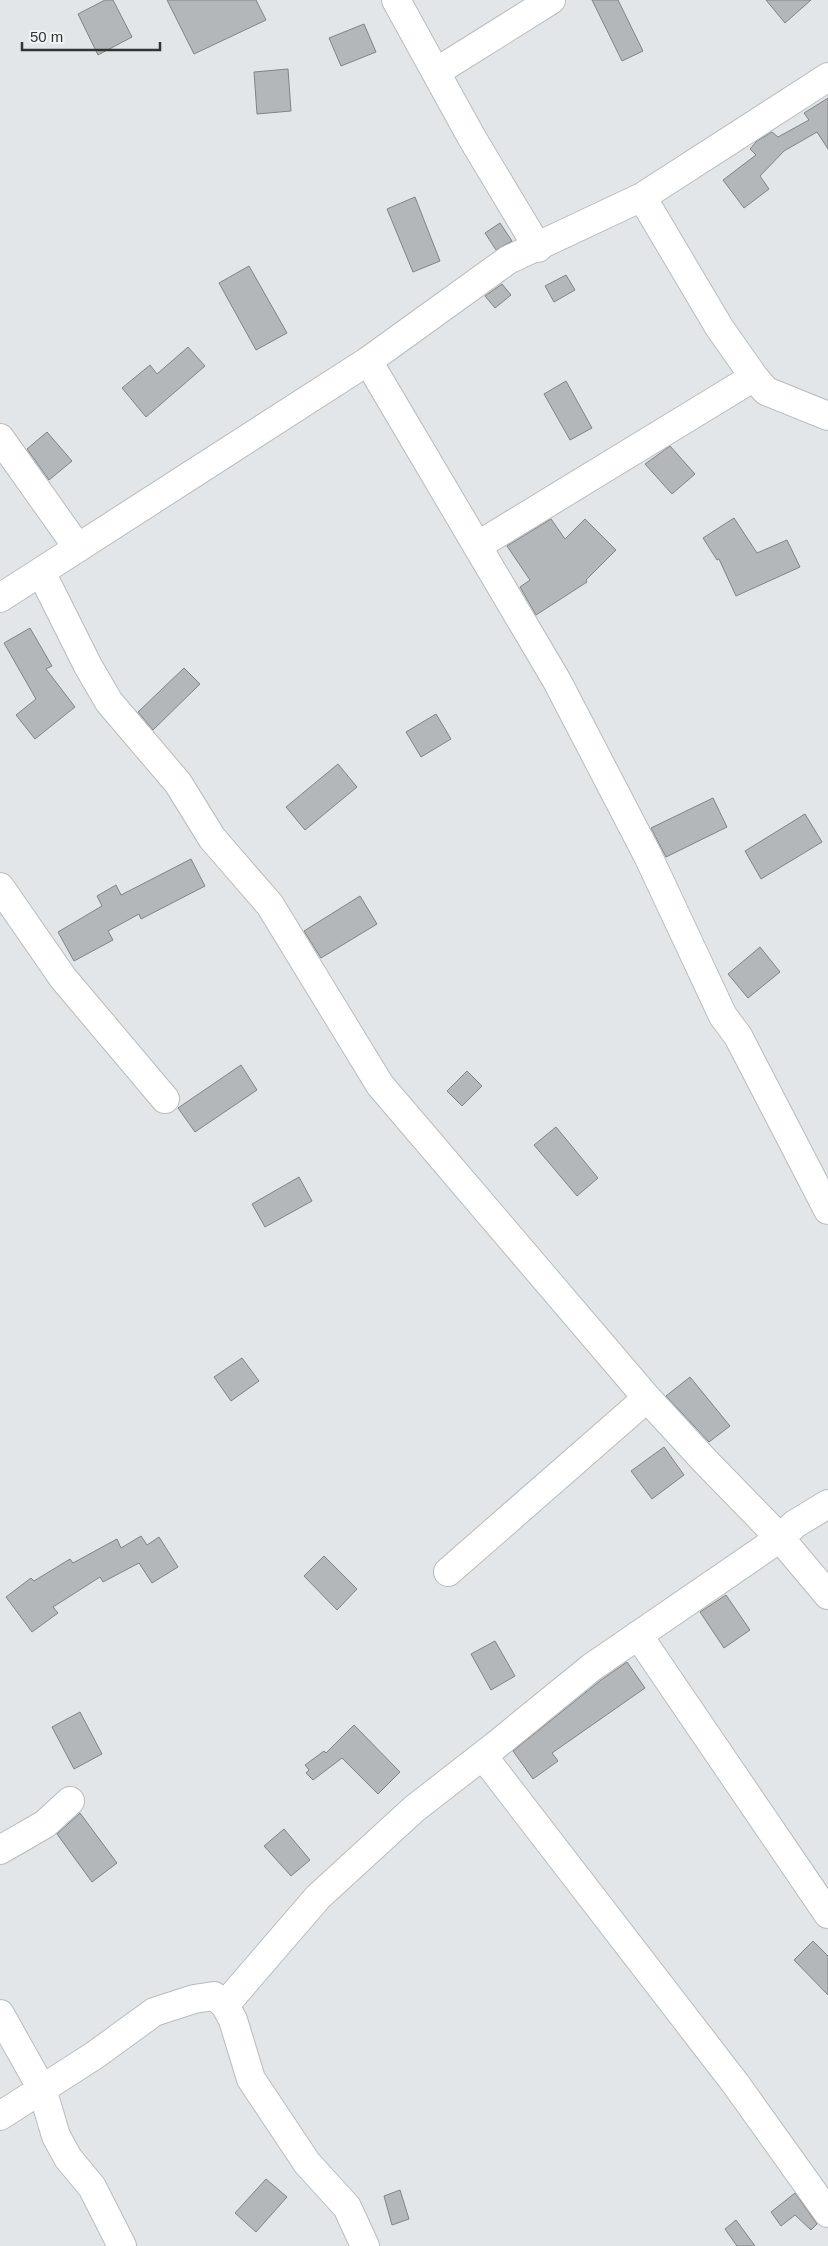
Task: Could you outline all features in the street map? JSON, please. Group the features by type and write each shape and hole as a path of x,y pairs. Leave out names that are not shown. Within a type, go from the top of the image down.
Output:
{"street":[{"path":"396,0 472,138 538,248"},
{"path":"436,72 551,0"},
{"path":"0,598 368,361 508,260 538,248 642,197 828,77"},
{"path":"642,197 719,327 754,377 766,391 828,416"},
{"path":"368,361 557,681 648,856 723,1016 738,1036 828,1210"},
{"path":"477,546 754,377"},
{"path":"0,438 78,548"},
{"path":"41,572 88,666 109,702 178,783 212,838 270,905 380,1085 647,1398 704,1461 780,1538 828,1595"},
{"path":"0,887 63,978 165,1099"},
{"path":"448,1572 647,1398"},
{"path":"225,2006 318,1897 414,1809 483,1756 592,1667 780,1538 795,1524 828,1504"},
{"path":"638,1635 828,1914"},
{"path":"483,1756 735,2083 828,2213"},
{"path":"0,1850 45,1824 70,1801"},
{"path":"0,2116 95,2056 154,2012 194,1999 214,1996 225,2006 233,2020 251,2079 306,2163 347,2207 365,2246"},
{"path":"0,2014 42,2089 56,2136 68,2158 92,2188 122,2246"},
{"path":"754,2092 828,2203"}],"building":[{"path":"105,0 113,0 132,37 98,55 78,14"},
{"path":"167,0 256,0 266,20 194,54"},
{"path":"592,0 618,0 643,51 622,61"},
{"path":"766,0 811,0 785,23"},
{"path":"364,24 376,52 341,66 329,38"},
{"path":"288,69 291,111 257,114 254,72"},
{"path":"828,98 828,149 817,132 784,151 760,176 769,189 744,208 723,180 756,155 750,149 757,141 772,132 778,137 809,120 804,113"},
{"path":"415,197 440,261 413,272 387,209"},
{"path":"500,223 512,241 496,250 485,233"},
{"path":"249,266 287,333 256,350 219,283"},
{"path":"566,275 575,290 554,302 545,286"},
{"path":"502,284 511,295 495,308 485,296"},
{"path":"188,347 205,366 146,417 122,388 150,365 157,374"},
{"path":"566,381 592,428 570,440 544,394"},
{"path":"47,432 72,461 49,480 27,449"},
{"path":"670,446 695,474 672,494 645,464"},
{"path":"734,518 757,553 787,540 800,567 736,596 719,559 717,560 703,538"},
{"path":"551,519 565,539 585,519 616,550 586,580 587,582 536,615 520,587 530,580 507,546"},
{"path":"30,628 52,666 46,669 75,707 35,739 16,715 36,699 4,643"},
{"path":"184,668 200,684 153,730 138,712"},
{"path":"436,714 451,739 421,757 406,732"},
{"path":"338,764 357,787 305,830 286,807"},
{"path":"713,798 727,827 666,857 651,828"},
{"path":"805,814 822,842 761,879 745,851"},
{"path":"191,859 205,886 141,919 139,914 108,931 113,940 74,961 58,932 102,906 97,896 116,885 121,895"},
{"path":"360,896 377,924 321,958 304,931"},
{"path":"760,947 780,972 748,998 728,974"},
{"path":"241,1065 257,1090 195,1132 178,1108"},
{"path":"467,1071 482,1086 462,1106 447,1091"},
{"path":"556,1127 598,1178 577,1196 534,1145"},
{"path":"299,1177 312,1201 265,1227 252,1204"},
{"path":"242,1358 259,1381 231,1401 214,1377"},
{"path":"690,1377 730,1426 709,1442 666,1396"},
{"path":"664,1447 684,1475 652,1499 631,1471"},
{"path":"141,1536 147,1545 159,1537 178,1567 152,1583 139,1563 103,1582 100,1577 53,1607 58,1613 32,1632 6,1597 31,1578 34,1581 70,1559 73,1563 117,1539 121,1548"},
{"path":"324,1556 357,1589 337,1610 304,1576"},
{"path":"726,1595 750,1630 724,1648 700,1612"},
{"path":"495,1641 515,1676 491,1690 471,1654"},
{"path":"627,1662 645,1688 552,1753 558,1761 533,1779 513,1751 601,1680"},
{"path":"80,1712 102,1754 74,1769 52,1727"},
{"path":"354,1725 400,1772 378,1794 342,1758 313,1780 306,1773 309,1770 305,1765 324,1751 326,1753"},
{"path":"80,1813 117,1863 92,1882 57,1834"},
{"path":"284,1829 310,1860 291,1876 264,1846"},
{"path":"813,1941 828,1956 828,1995 794,1960"},
{"path":"266,2179 287,2197 256,2232 235,2213"},
{"path":"400,2190 409,2219 392,2225 384,2196"},
{"path":"795,2193 817,2224 811,2230 795,2215 781,2226 771,2212"},
{"path":"736,2220 755,2246 737,2246 725,2229"}]}
